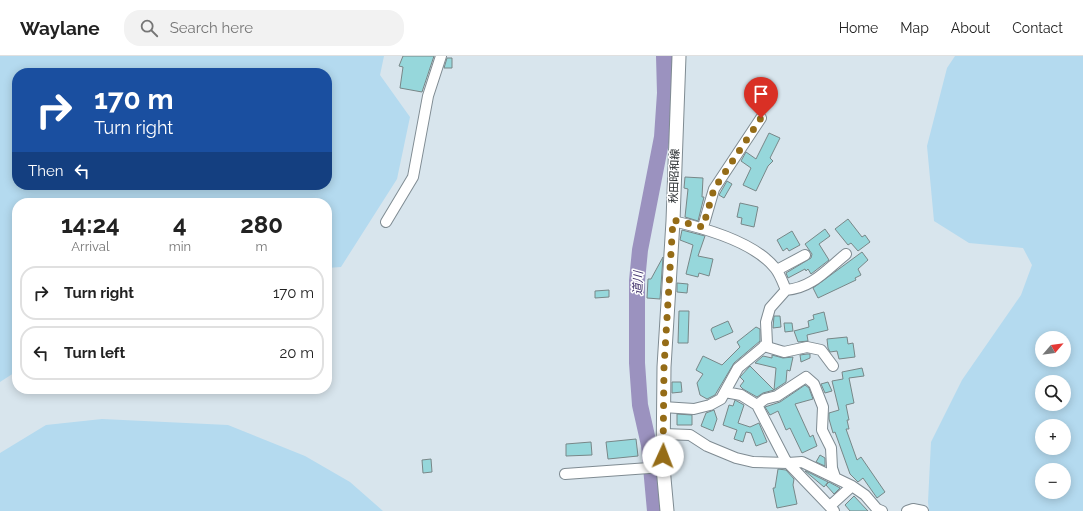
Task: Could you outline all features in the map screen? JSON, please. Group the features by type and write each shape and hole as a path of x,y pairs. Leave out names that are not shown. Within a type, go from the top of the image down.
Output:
{"main road":[{"name":"秋田昭和線","path":"667,511 663,467 664,367 679,87 678,56"}],"street":[{"path":"386,222 413,177 428,96 441,56"},
{"path":"703,227 714,189 761,118"},
{"path":"673,220 703,227 745,246 765,258 777,270 786,290"},
{"path":"664,407 694,409 710,405 721,399 738,368 767,344 768,337 766,322 770,308 786,290 800,289 814,281 846,254"},
{"path":"777,270 805,255"},
{"path":"764,346 784,352 807,347 821,350 833,366"},
{"path":"757,405 765,399 777,396 806,377 814,384 823,408 822,430 831,448 832,468 835,477"},
{"path":"725,392 741,395 757,405 787,463 832,509 852,486"},
{"path":"664,434 690,435 708,446 736,458 753,462 802,462 852,486 865,495 877,509 882,511"},
{"path":"565,474 663,467"},
{"path":"906,511 912,509 923,511"}],"shaded area":[{"path":"0,56 384,56 380,75 410,117 397,179 341,267 332,268 332,198 12,198 12,374 0,382"},
{"path":"955,56 1083,56 1083,511 929,511 928,502 931,442 962,380 1021,295 1032,265 1023,248 969,243 934,221 927,146 947,68"},
{"path":"102,419 228,425 305,456 350,482 383,511 0,511 0,453 46,425"}],"building":[{"path":"403,56 434,56 422,92 400,88 403,67 399,66"},
{"path":"447,58 452,58 452,68 444,68"},
{"path":"769,133 780,138 770,158 773,161 768,166 756,191 743,185 751,168 741,161 746,152 756,159"},
{"path":"685,177 703,178 702,197 704,197 698,221 685,217 688,189 684,188"},
{"path":"727,181 732,184 724,198 719,195"},
{"path":"740,203 758,207 754,227 741,224 742,218 737,217"},
{"path":"848,219 862,237 865,235 870,242 858,251 851,243 848,245 835,229"},
{"path":"825,229 830,236 819,244 829,260 811,274 808,269 806,271 805,269 788,278 786,273 811,258 812,254 805,244"},
{"path":"682,230 705,236 698,256 713,259 709,276 699,273 698,277 686,274 693,245 680,240"},
{"path":"792,231 800,245 789,251 787,248 783,251 777,240"},
{"path":"862,252 868,260 858,269 861,275 855,278 856,280 818,298 813,288"},
{"path":"663,257 660,299 647,298 648,279 651,279"},
{"path":"677,283 688,284 687,293 677,292"},
{"path":"609,290 609,297 595,298 595,291"},
{"path":"679,311 689,311 688,343 678,343"},
{"path":"824,312 828,330 807,335 808,341 798,342 794,331 809,327 808,321 814,319 813,315"},
{"path":"774,316 780,316 781,327 773,328"},
{"path":"728,321 733,332 715,340 711,330 712,328"},
{"path":"784,323 792,323 793,331 785,332"},
{"path":"756,327 760,329 760,341 734,363 715,395 707,399 700,395 697,383 703,374 696,370 703,356 722,365 740,347 737,342"},
{"path":"847,337 848,344 853,343 855,357 839,359 837,351 830,352 827,339"},
{"path":"810,354 810,358 801,362 800,355"},
{"path":"772,355 783,358 793,357 790,371 787,370 786,382 774,390 776,368 755,363 763,356 772,358"},
{"path":"750,366 774,390 763,393 757,397 740,386 744,381 740,377"},
{"path":"862,368 864,376 849,378 854,403 846,405 849,429 846,429 857,460 861,457 885,492 877,498 863,478 858,482 850,474 835,432 833,433 829,419 829,413 839,410 832,381 843,379 842,372"},
{"path":"672,382 681,382 682,392 672,393"},
{"path":"828,382 832,391 825,393 821,384"},
{"path":"805,385 809,388 813,399 795,404 810,437 813,435 817,446 802,453 790,428 786,430 778,411 770,415 765,407 780,402"},
{"path":"735,400 744,405 738,423 750,427 759,423 767,442 756,446 751,433 746,432 743,442 734,439 737,430 723,425 729,405 733,406"},
{"path":"714,410 717,419 713,431 701,426 706,413"},
{"path":"677,414 692,415 692,425 677,425"},
{"path":"636,439 638,456 608,459 606,442"},
{"path":"591,442 592,455 566,456 566,444"},
{"path":"820,455 825,458 825,466 816,462"},
{"path":"431,459 432,472 423,473 422,460"},
{"path":"778,469 786,470 794,479 793,485 797,504 777,508 773,488 775,488"},
{"path":"806,471 828,482 824,487"},
{"path":"829,482 840,488 834,494 826,485"},
{"path":"854,496 868,511 850,511 845,505"}],"waterway":[{"name":"道川","path":"655,511 649,445 640,405 637,363 637,281 640,250 662,137 665,93 664,56"}],"route":[{"path":"663,456 664,367 673,220 703,227 714,189 761,118"}]}
